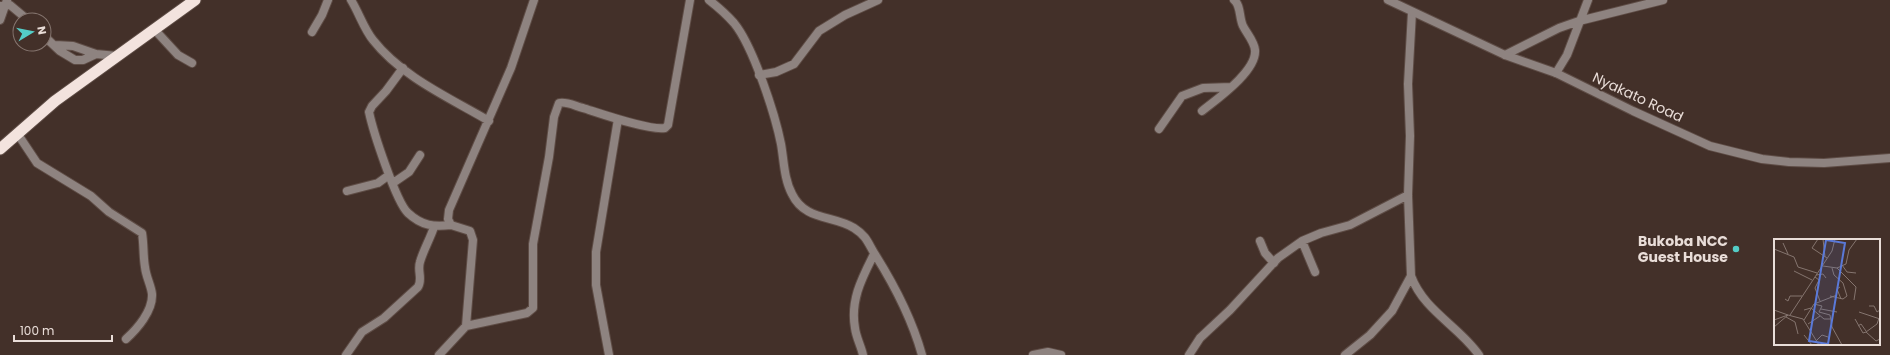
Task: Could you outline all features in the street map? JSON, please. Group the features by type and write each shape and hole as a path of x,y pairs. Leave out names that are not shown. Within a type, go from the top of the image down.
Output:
{"highway":[{"path":"0,149 16,133 55,101 195,0"}],"street":[{"path":"312,32 322,15 328,0"},
{"path":"351,0 374,41 403,68 489,121"},
{"path":"451,224 448,219 449,210 511,68 534,0"},
{"path":"439,355 466,326 527,313 533,308 533,244 550,156 554,117 559,103 568,103 618,119 661,129 668,125 690,0"},
{"path":"709,0 733,22 747,44 759,75 780,144 784,168 792,195 799,204 810,213 853,228 866,238 907,310 922,355"},
{"path":"759,75 776,72 794,64 819,31 878,0"},
{"path":"1202,111 1231,87 1247,71 1255,58 1255,51 1250,37 1240,18 1237,3 1234,0"},
{"name":"Nyakato Road","path":"1388,0 1505,55 1556,73 1633,111 1710,146 1762,159 1824,163 1890,158"},
{"path":"1556,73 1567,55 1588,0"},
{"path":"1505,55 1559,28 1579,21 1663,0"},
{"path":"0,20 4,3 15,8 19,12"},
{"path":"1412,12 1408,66 1410,136 1408,195 1411,276 1414,284 1428,305 1463,334 1479,355"},
{"path":"154,30 178,55 192,63"},
{"path":"52,43 65,56 75,60 83,60 96,54"},
{"path":"55,45 73,46 96,54 117,56"},
{"path":"403,68 386,91 372,106 369,112 382,157 389,175 409,214 434,227 451,224 470,231 473,240 466,326"},
{"path":"1159,129 1182,96 1204,88 1231,87"},
{"path":"609,355 598,303 595,267 596,252 618,119"},
{"path":"16,133 37,163 91,196 109,212 142,234 144,266 151,290 151,300 143,320 126,339"},
{"path":"393,183 409,172 420,155"},
{"path":"347,191 378,183 389,175"},
{"path":"1189,355 1200,338 1230,310 1274,263 1302,241 1321,232 1350,225 1408,195"},
{"path":"346,355 362,332 384,318 418,287 420,281 420,261 428,247 434,227"},
{"path":"1260,240 1265,254 1274,263"},
{"path":"1302,241 1316,272"},
{"path":"863,355 855,329 853,312 854,300 858,286 874,254"},
{"path":"1345,355 1370,335 1392,311 1411,276"},
{"path":"1033,355 1048,352 1061,355"}],"place":[{"name":"Bukoba NCC Guest House","path":"1736,249"}]}
